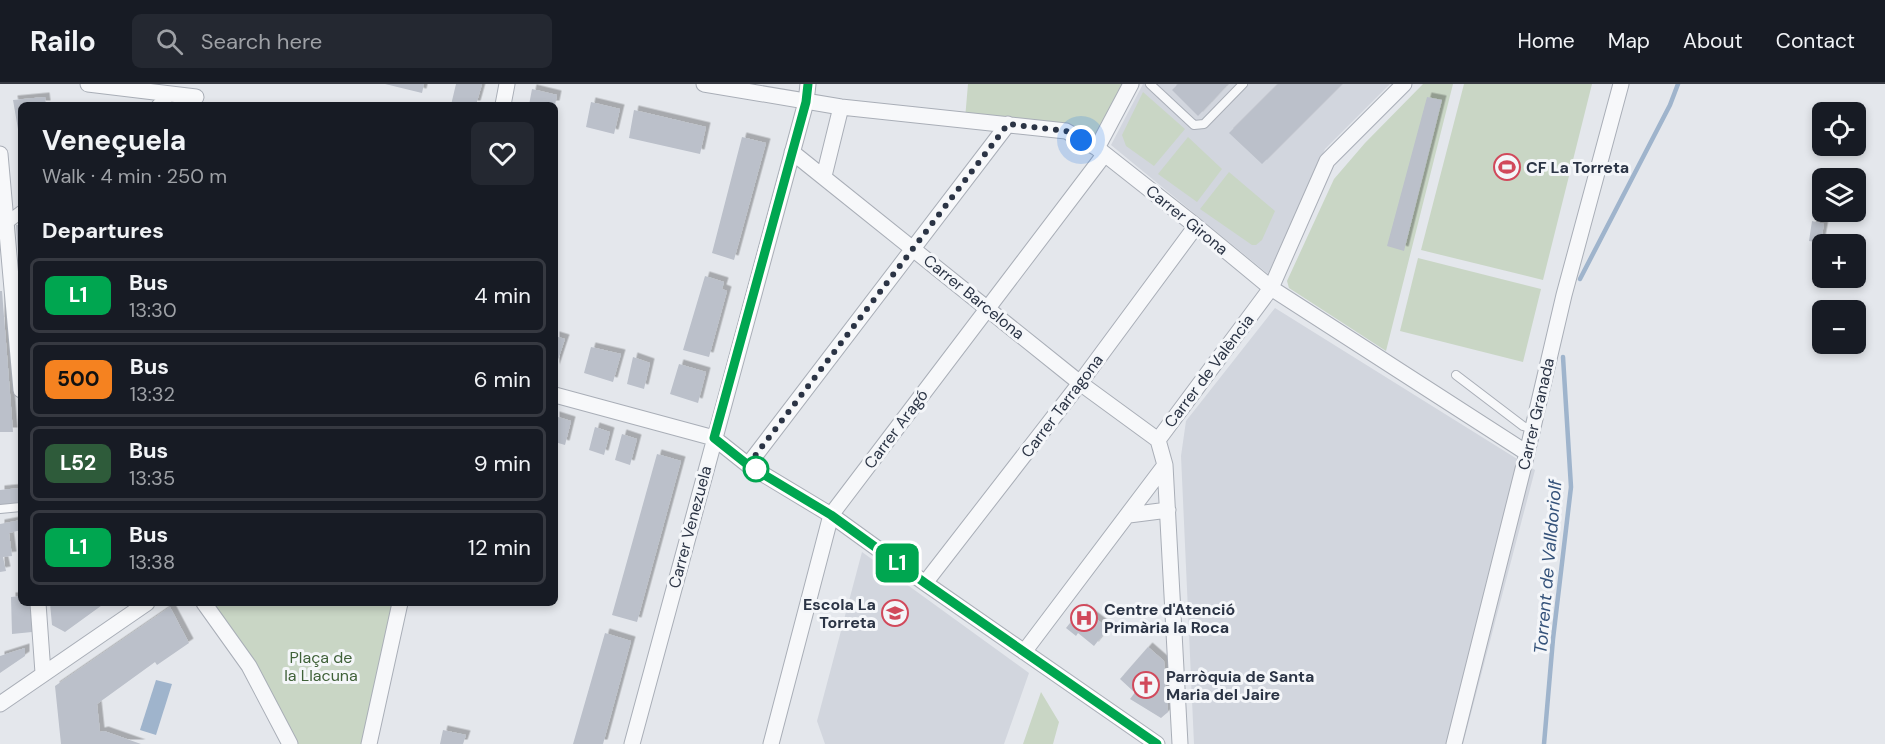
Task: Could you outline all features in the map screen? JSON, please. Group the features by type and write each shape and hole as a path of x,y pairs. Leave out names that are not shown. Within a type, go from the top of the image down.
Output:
{"street":[{"path":"88,84 196,95"},
{"path":"504,102 507,84"},
{"name":"Carrer Girona","path":"704,84 842,107 1066,131 1101,151 1271,288 1527,453"},
{"name":"Carrer Venezuela","path":"632,744 806,102 808,84"},
{"name":"Carrer Aragó","path":"771,744 831,515 987,308 1101,151 1131,84"},
{"name":"Carrer de València","path":"1180,744 1166,465 1158,440 1271,288 1327,161 1404,84"},
{"name":"Carrer Granada","path":"1454,744 1564,295 1621,84"},
{"path":"162,102 172,93"},
{"path":"824,176 842,107"},
{"path":"748,465 1008,124"},
{"name":"Carrer Barcelona","path":"792,152 1080,383 1158,440"},
{"path":"0,154 4,225 18,361"},
{"path":"4,225 18,214"},
{"name":"Carrer Tarragona","path":"925,583 1080,383 1196,226"},
{"path":"558,396 714,438 748,465 831,515 1157,744"},
{"path":"1024,652 1166,465"},
{"path":"1129,515 1168,510"},
{"path":"38,606 43,673"},
{"path":"0,704 143,606"},
{"path":"206,606 249,666 290,744"},
{"path":"369,744 399,606"}],"lane":[{"path":"1150,84 1194,125 1204,124 1243,84"},
{"path":"1456,375 1523,426 1533,429"},
{"path":"0,509 18,507"}],"shaded area":[{"path":"1143,84 1390,84 1325,149 1268,274 1111,145"},
{"path":"1275,308 1535,470 1463,744 1194,744 1181,456 1186,421"},
{"name":"Escola La Torreta","path":"862,552 1029,673 1004,744 825,744 817,721"}],"green space":[{"path":"968,84 1131,84 1097,148 1066,131 965,119"},
{"path":"1423,84 1453,84 1386,351 1289,288 1287,281 1334,179 1365,143"},
{"name":"CF La Torreta","path":"1464,84 1592,84 1543,280 1421,250"},
{"path":"1143,92 1185,129 1154,166 1126,146 1122,135"},
{"path":"1188,137 1222,169 1197,202 1158,174"},
{"path":"1229,172 1275,211 1262,240 1256,245 1252,245 1200,209"},
{"path":"1418,258 1541,289 1523,362 1400,331"},
{"name":"Plaça de la Llacuna","path":"206,606 399,606 369,744 290,744"},
{"path":"1041,692 1059,722 1053,744 1023,744"}],"water":[{"path":"156,680 172,684 156,735 140,730"}],"building":[{"path":"385,84 424,84 422,93"},
{"path":"456,84 482,84 477,102 452,102"},
{"path":"1178,84 1228,84 1198,116 1172,90"},
{"path":"1278,84 1342,84 1262,164 1229,133"},
{"path":"532,89 557,95 556,102 530,102"},
{"path":"45,97 46,102 18,102 18,129 13,100"},
{"path":"1427,97 1442,100 1404,251 1387,246"},
{"path":"591,102 620,109 614,134 586,127"},
{"path":"634,110 706,127 700,154 629,138"},
{"path":"742,137 766,143 734,260 712,253"},
{"path":"1812,221 1824,224 1822,234 1812,234 1812,242 1809,241"},
{"path":"16,225 18,225 18,252"},
{"path":"705,276 724,282 722,289 727,291 709,357 683,350"},
{"path":"0,291 2,291 13,432 0,432"},
{"path":"558,337 565,339 558,360"},
{"path":"591,347 621,354 613,382 584,373"},
{"path":"633,357 650,363 644,389 627,384"},
{"path":"679,364 706,372 698,403 670,394"},
{"path":"558,417 571,421 565,445 558,443"},
{"path":"595,427 610,432 604,455 589,450"},
{"path":"622,434 637,439 630,465 615,460"},
{"path":"657,454 681,461 637,622 612,615"},
{"path":"18,488 18,507 0,509 0,490"},
{"path":"18,521 18,531 9,533 12,556 3,557 6,571 0,572 0,524"},
{"path":"18,596 18,606 31,606 32,632 12,634 11,597"},
{"path":"50,606 101,606 65,632 52,625"},
{"path":"170,607 189,643 157,665 155,662 97,704 100,732 104,731 141,744 61,744 55,686"},
{"name":"Centre d'Atenció Primària la Roca","path":"1082,608 1108,628 1094,646 1078,633 1076,636 1066,628"},
{"path":"605,633 631,641 603,744 573,744"},
{"name":"Parròquia de Santa Maria del Jaire","path":"1148,647 1164,661 1168,712 1161,718 1130,699 1136,691 1120,679"},
{"path":"25,648 25,656 0,673 0,656"},
{"path":"443,730 466,735 463,744 440,744"}],"waterway":[{"name":"Torrent de Valldoriolf","path":"1580,279 1670,105 1678,84"},
{"name":"Torrent de Valldoriolf","path":"1544,744 1553,639 1571,487 1563,357"}],"bus line":[{"name":"L1","path":"808,84 806,102 714,438 748,465 831,515 1157,744"}],"place":[{"name":"CF La Torreta","path":"1507,167"},
{"name":"Escola La Torreta","path":"895,613"},
{"name":"Centre d'Atenció Primària la Roca","path":"1084,618"},
{"name":"Parròquia de Santa Maria del Jaire","path":"1146,685"}],"route":[{"path":"756,469 748,465 1008,124 1066,131 1081,140"}]}
